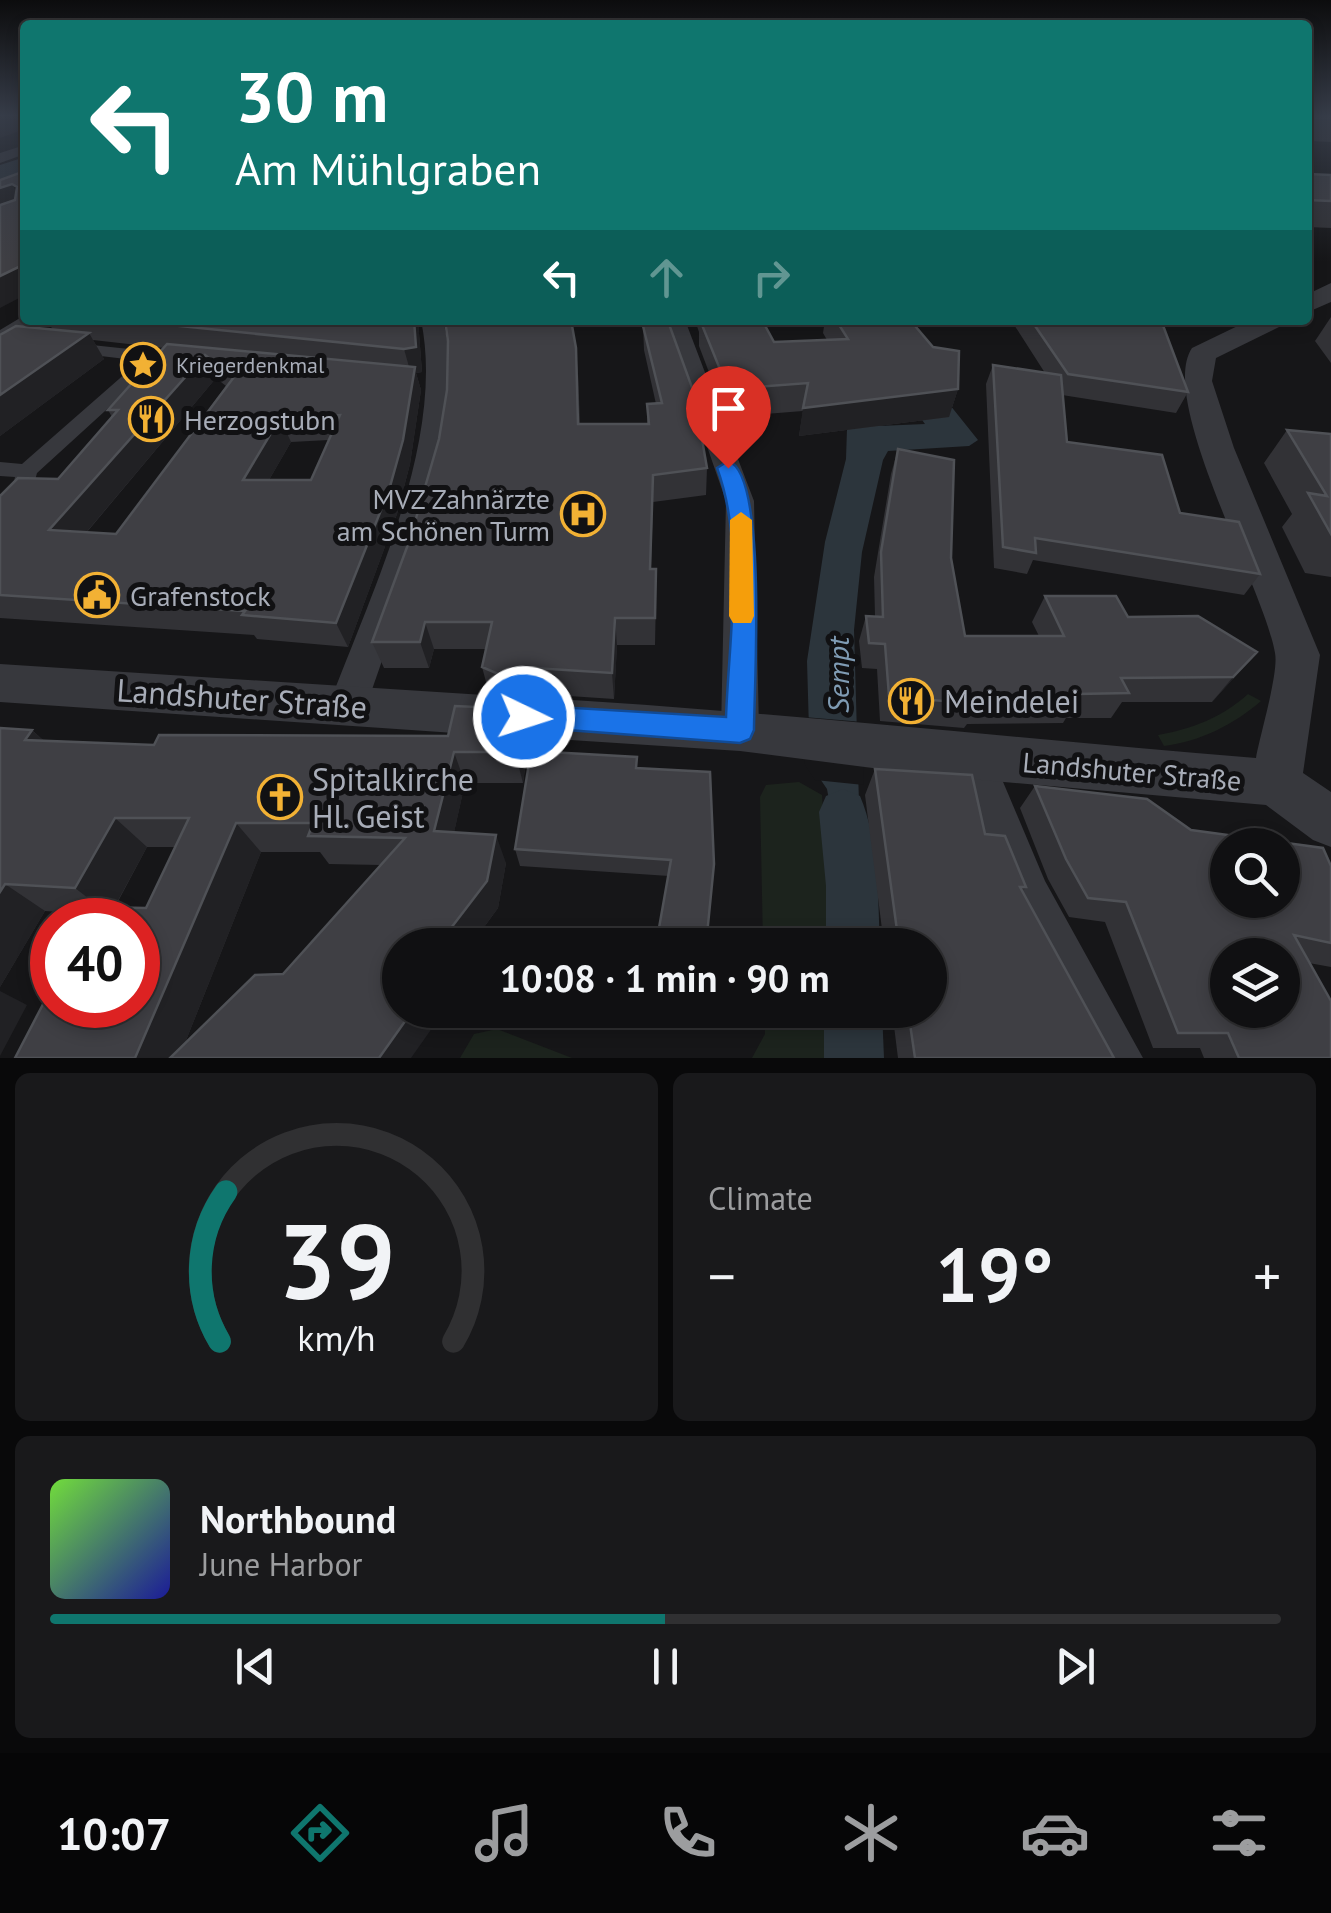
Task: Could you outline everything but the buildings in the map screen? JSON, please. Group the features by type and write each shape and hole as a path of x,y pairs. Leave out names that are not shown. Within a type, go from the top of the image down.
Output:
{"street":[{"path":"348,706 429,472 432,325"},
{"path":"676,325 740,501 740,730"},
{"name":"Landshuter Straße","path":"0,683 740,730 878,748 1276,783 1298,655 1217,448 1197,381 1202,354 1262,325"},
{"path":"0,339 30,331"},
{"path":"57,346 212,363"},
{"path":"0,522 20,502 27,471 133,376 173,359"},
{"path":"0,469 27,471"},
{"path":"973,757 1029,896 1117,1058"},
{"path":"1276,783 1331,822"}],"shaded area":[{"path":"1248,694 1261,701 1216,731 1164,746 1158,735 1206,721"},
{"path":"799,782 822,795 830,928 763,928 760,797 766,785"},
{"path":"765,1028 843,1028 851,1058 752,1058"},
{"path":"497,1029 572,1058 460,1058 474,1034"}],"water":[{"path":"888,373 926,375 978,440 969,446 888,451 883,460 862,552 854,630 860,838 846,859 837,844 827,789 810,764 807,661 825,542 846,459 847,429 867,408 879,426 925,424"}],"pier":[{"path":"804,717 863,722 864,785 815,780 805,765"}],"waterway":[{"path":"0,176 20,169"},
{"name":"Sempt","path":"843,812 853,928"},
{"name":"Sempt","path":"853,1028 854,1058"}],"slow traffic":[{"path":"741,520 742,616"}],"place":[{"name":"Kriegerdenkmal","path":"143,365"},
{"name":"Herzogstubn","path":"151,419"},
{"name":"MVZ Zahnärzte am Schönen Turm","path":"583,514"},
{"name":"Grafenstock","path":"97,595"},
{"name":"Meindelei","path":"911,701"},
{"name":"Spitalkirche Hl. Geist","path":"280,797"}],"route":[{"path":"524,717 740,730 743,555 740,501 728,468"}]}
